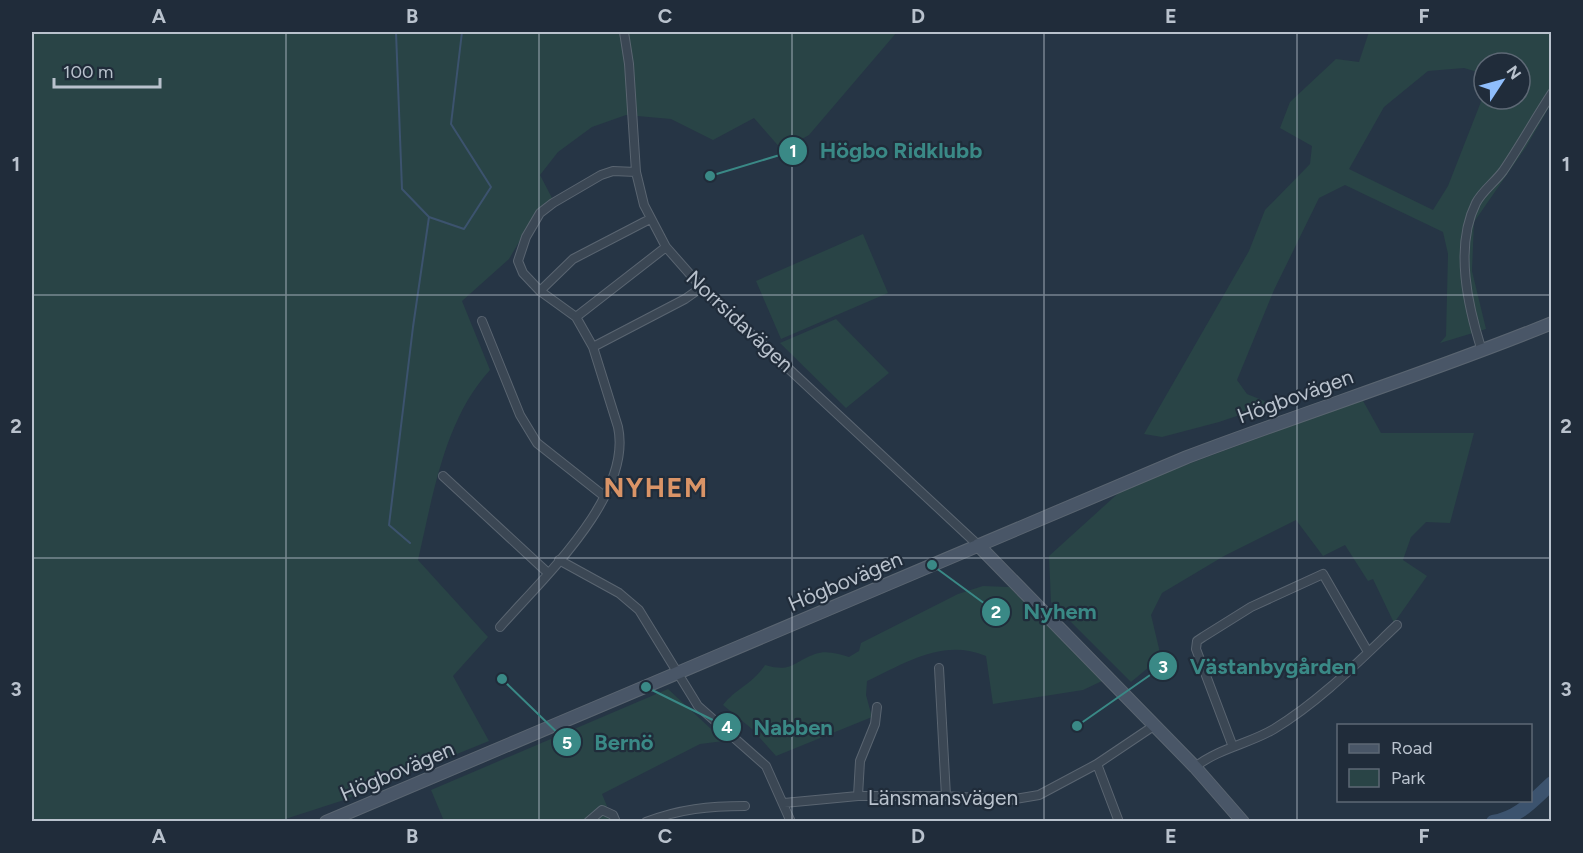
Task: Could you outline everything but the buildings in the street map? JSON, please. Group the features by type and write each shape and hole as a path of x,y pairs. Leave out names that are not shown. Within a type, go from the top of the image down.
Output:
{"main road":[{"name":"Högbovägen","path":"326,822 1187,457 1304,413 1482,351 1551,323"},
{"path":"978,545 1196,767 1243,822"}],"street":[{"name":"Norrsidavägen","path":"624,32 629,64 636,172 650,219 666,247 702,287 978,545"},
{"path":"1482,351 1469,303 1466,260 1468,227 1477,201 1502,172 1551,93"},
{"path":"500,627 559,560 604,496 618,465 621,440 592,347 576,317 540,291 523,273 518,261 526,237 540,213 552,202 601,175 614,171 636,172"},
{"path":"540,291 573,259 650,219"},
{"path":"576,317 666,247"},
{"path":"592,347 685,299 702,287"},
{"path":"482,321 520,415 537,443 604,496"},
{"path":"443,477 548,573"},
{"path":"559,560 631,601 706,716 766,766 791,822"},
{"path":"1233,747 1196,649 1197,641 1251,606 1323,574 1328,579 1368,652"},
{"path":"1196,767 1271,730 1302,711 1397,625"},
{"path":"939,668 946,796"},
{"path":"858,796 860,761 875,724 877,707"},
{"name":"Länsmansvägen","path":"784,803 858,796 946,796 1009,800 1039,795 1097,764 1155,725"},
{"path":"1097,764 1119,822"},
{"path":"646,822 673,812 709,806 745,806"},
{"path":"588,822 594,813 602,810 613,815 616,822"}],"green space":[{"path":"32,32 897,32 809,135 782,150 754,118 713,140 671,119 626,115 592,127 558,152 540,175 552,198 539,208 509,259 462,301 490,370 474,390 451,435 435,485 418,560 488,637 453,676 489,741 341,801 276,822 32,821"},
{"path":"1369,32 1551,32 1551,104 1526,147 1474,222 1472,271 1486,329 1440,343 1446,336 1448,254 1443,232 1345,185 1319,198 1274,290 1237,380 1247,394 1272,404 1219,422 1162,437 1144,434 1249,251 1265,210 1310,164 1312,146 1280,128 1290,102 1336,59 1359,62","holes":["1472,51 1532,51 1532,111 1477,111 1448,186 1433,210 1349,169 1384,107 1428,71 1464,68 1472,70"]},
{"path":"863,234 888,293 781,339 756,281"},
{"path":"836,319 889,373 846,408 780,343"},
{"path":"1362,399 1381,433 1474,433 1450,523 1426,522 1411,537 1403,560 1427,576 1394,623 1373,579 1368,581 1345,545 1323,556 1296,520 1224,556 1162,593 1151,615 1161,657 1131,682 1051,602 1049,556 1124,488"},
{"path":"983,586 1009,587 1102,681 1083,690 993,704 986,656 970,651 940,651 910,660 867,681 866,695 872,717 776,756 752,729 723,705 765,665 781,668 792,666 808,657 824,652 849,657 859,651 861,643 958,594"},
{"path":"668,689 724,741 700,744 602,794 613,821 444,821 431,790"}],"waterway":[{"path":"396,32 402,189 429,217 389,525 410,543"},
{"path":"429,217 464,229 491,187 451,124 462,32"},
{"path":"1532,801 1552,783"},
{"path":"1493,822 1519,812 1531,802"}],"place":[{"name":"Högbo Ridklubb","path":"710,176"},
{"name":"Nyhem","path":"932,565"},
{"name":"Bernö","path":"502,679"},
{"name":"Nabben","path":"646,687"},
{"name":"Västanbygården","path":"1077,726"}],"district":[{"name":"NYHEM","path":"656,487"}]}
